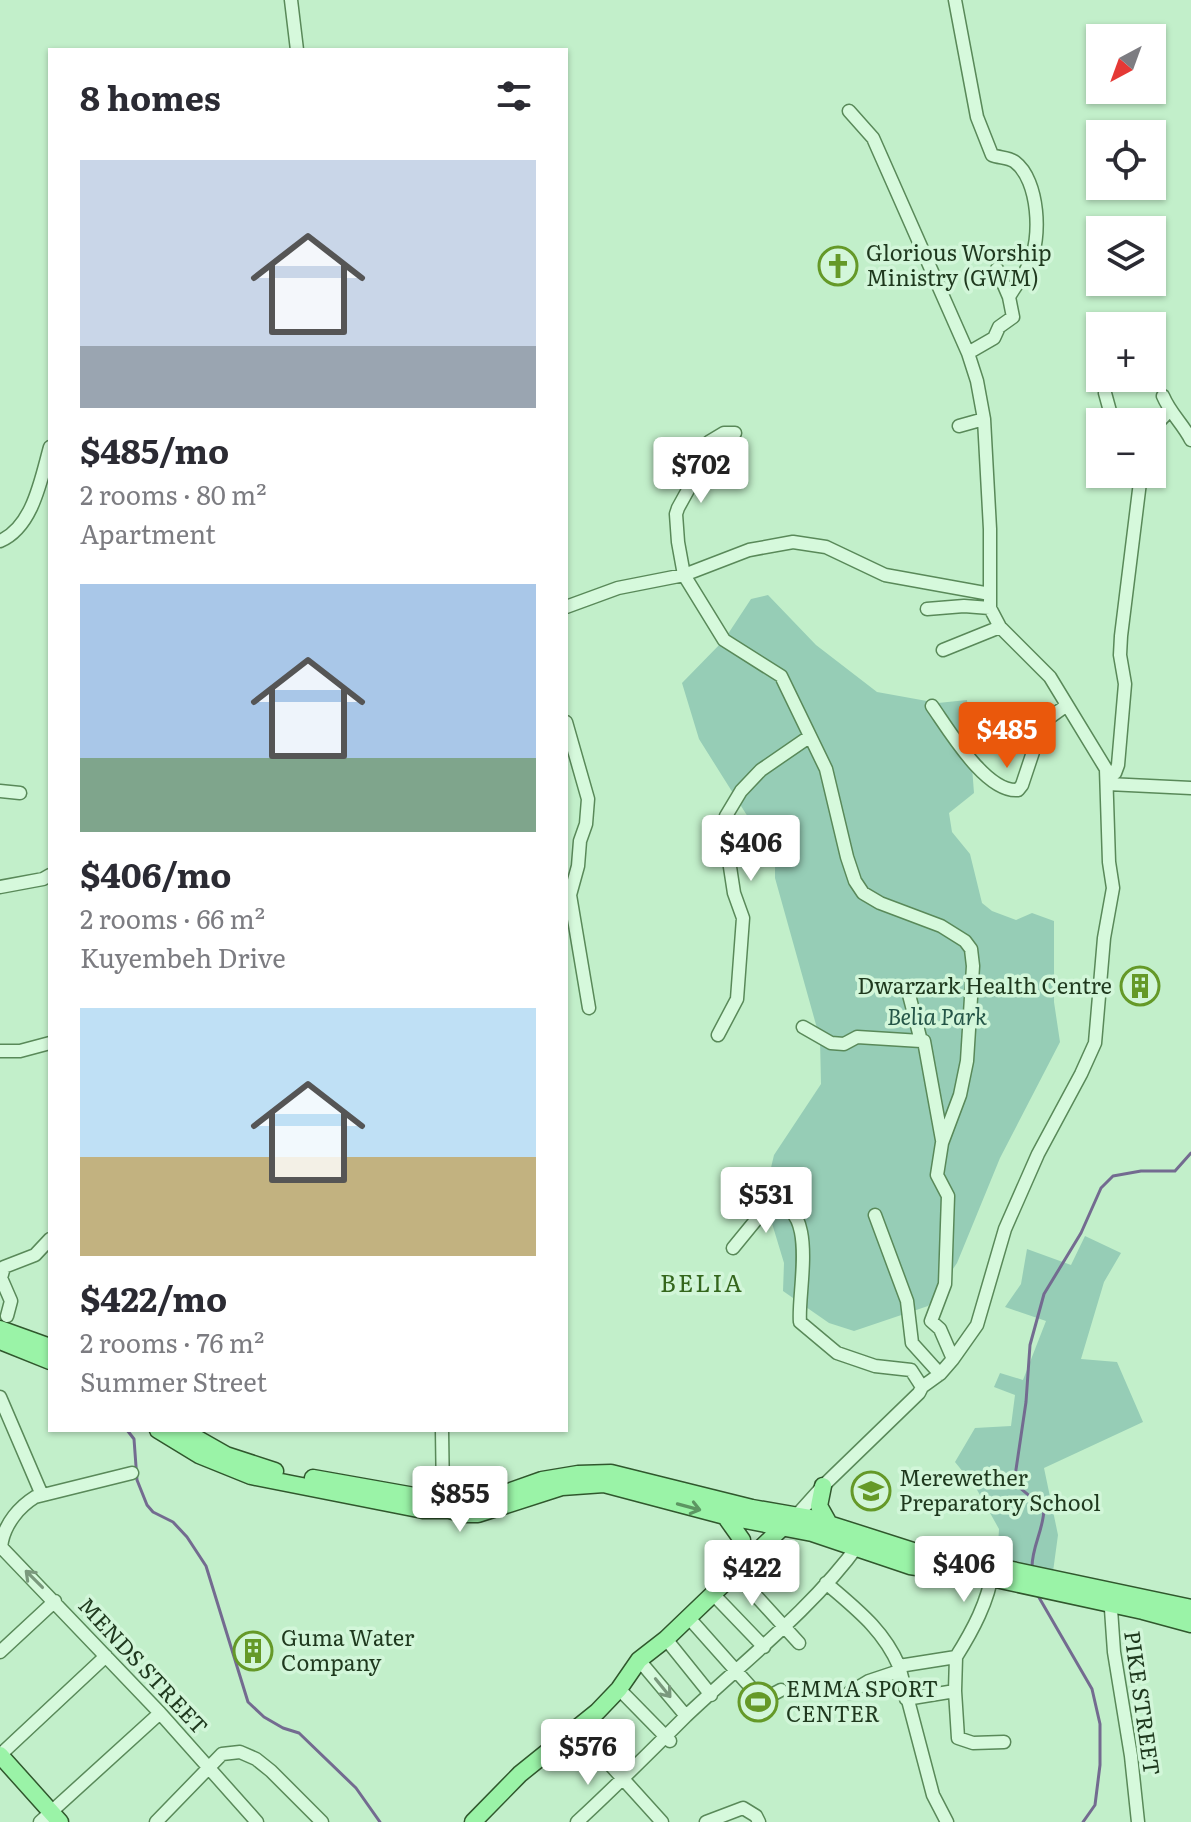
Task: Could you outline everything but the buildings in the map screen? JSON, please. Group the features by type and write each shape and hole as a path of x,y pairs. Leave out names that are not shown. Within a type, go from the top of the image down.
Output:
{"main road":[{"path":"4,1322 48,1346"},
{"path":"0,1341 48,1360"},
{"path":"161,1432 199,1455 251,1476 423,1510 446,1504 483,1501 542,1480 611,1473 752,1508 828,1522 860,1542"},
{"path":"186,1432 226,1455 283,1474 446,1504 465,1514 478,1514 562,1487 604,1484 725,1516 860,1542 892,1553 910,1566 992,1572 1110,1597 1191,1608"},
{"path":"823,1486 819,1506 828,1522"},
{"path":"473,1822 520,1774 619,1689 639,1660 689,1618 797,1515"},
{"path":"725,1516 742,1540 729,1580"},
{"path":"1110,1597 1191,1624"},
{"path":"0,1755 51,1819"}],"street":[{"path":"291,0 297,48"},
{"path":"955,0 981,131 992,155 1011,158 1022,169 1036,211 1030,264 1009,297"},
{"path":"797,1515 922,1387 940,1374 977,1325 1005,1229 1038,1154 1095,1043 1104,938 1113,888 1109,862 1106,769 1050,677 1000,627 990,608 990,529 984,419 968,353 878,147 869,131 849,111"},
{"path":"968,353 990,341 999,327 1013,317 1009,297 997,269"},
{"path":"1105,393 1109,408"},
{"path":"1163,396 1169,411 1185,427 1191,440"},
{"path":"1166,414 1169,411"},
{"path":"959,426 984,419"},
{"path":"735,433 724,433 709,442 678,508 678,542 684,575 724,640 781,676 826,769 837,822 855,881 863,893 880,903 941,926 965,941 971,949 973,979 967,1061 960,1095 942,1143 937,1175 948,1196 947,1262 945,1284 931,1321 940,1329 953,1359"},
{"path":"0,541 13,536 22,526 35,497 48,454"},
{"path":"1108,781 1115,773 1119,754 1125,684 1120,655 1138,488"},
{"path":"568,606 612,590 684,575 749,550 793,542 826,547 885,575 990,594"},
{"path":"927,609 964,606 990,608"},
{"path":"943,650 1000,627"},
{"path":"932,706 993,783 1007,791 1018,790 1022,785 1040,731 1049,718 1067,705"},
{"path":"568,729 588,799 586,824 570,895 589,1008"},
{"path":"718,1035 737,999 743,918 734,893 724,828 726,816 741,791 761,770 809,737"},
{"path":"1108,781 1191,788"},
{"path":"0,791 20,793"},
{"path":"0,887 48,876"},
{"path":"907,987 921,1041 924,1041 942,1143"},
{"path":"803,1027 831,1043 844,1044 857,1037 921,1041"},
{"path":"0,1051 20,1051 48,1043"},
{"path":"733,1248 769,1204 784,1206 794,1213 803,1232 798,1305 800,1322 837,1353 875,1366 911,1370 922,1387"},
{"path":"875,1215 907,1301 912,1343 940,1374"},
{"path":"4,1322 11,1301 1,1278 4,1267 35,1255 48,1241"},
{"path":"0,1397 42,1495"},
{"path":"442,1432 446,1504"},
{"path":"1,1544 5,1528 29,1501 132,1473"},
{"path":"577,1822 668,1740 686,1716 764,1647 826,1583 860,1542"},
{"name":"MENDS STREET","path":"1,1544 160,1713 257,1822"},
{"path":"992,1572 971,1636 956,1657 958,1738 973,1743 1004,1742"},
{"path":"729,1580 799,1643"},
{"path":"729,1580 764,1647"},
{"path":"826,1583 886,1639 899,1668 933,1795 947,1822"},
{"name":"PIKE STREET","path":"1110,1597 1138,1822"},
{"path":"0,1652 55,1601"},
{"path":"806,1604 817,1615"},
{"path":"689,1618 762,1700 781,1690"},
{"path":"666,1639 711,1695"},
{"path":"0,1755 106,1656"},
{"path":"849,1693 899,1668 956,1657"},
{"path":"639,1660 686,1716"},
{"path":"619,1689 668,1740"},
{"path":"906,1699 955,1691"},
{"path":"51,1819 160,1713"},
{"path":"577,1728 662,1822"},
{"path":"156,1822 222,1754 240,1752 256,1759 322,1822"},
{"path":"706,1822 743,1808 756,1816 759,1822"}],"green space":[{"name":"Belia Park","path":"768,595 816,645 877,692 938,703 967,700 974,793 949,813 952,832 970,854 982,903 992,911 1016,920 1032,913 1054,921 1054,1002 1060,1042 1000,1158 957,1263 928,1306 854,1331 829,1323 783,1291 784,1263 764,1197 774,1155 821,1084 820,1039 775,878 775,860 699,739 682,683 724,640 751,599"},
{"path":"1085,1236 1121,1253 1104,1282 1081,1359 1117,1362 1143,1422 1044,1468 1058,1535 1052,1579 997,1562 999,1529 976,1488 955,1462 975,1428 1011,1426 1015,1395 994,1387 1000,1373 1023,1380 1046,1321 1005,1307 1021,1284 1027,1249 1071,1265"}],"waterway":[{"path":"1032,1567 1044,1508 1014,1483 1026,1402 1030,1345 1044,1294 1081,1233 1101,1188 1113,1176 1141,1171 1175,1171 1191,1153"},
{"path":"129,1432 134,1439 137,1480 147,1505 153,1512 173,1522 206,1566 248,1702 264,1717 299,1733 356,1788 380,1822"},
{"path":"1037,1594 1092,1689 1100,1724 1100,1765 1095,1805 1083,1822"}],"place":[{"name":"Glorious Worship Ministry (GWM)","path":"838,266"},
{"name":"Dwarzark Health Centre","path":"1140,986"},
{"name":"Merewether Preparatory School","path":"871,1491"},
{"name":"Guma Water Company","path":"253,1651"},
{"name":"EMMA SPORT CENTER","path":"758,1702"}],"district":[{"name":"BELIA","path":"702,1284"}]}
